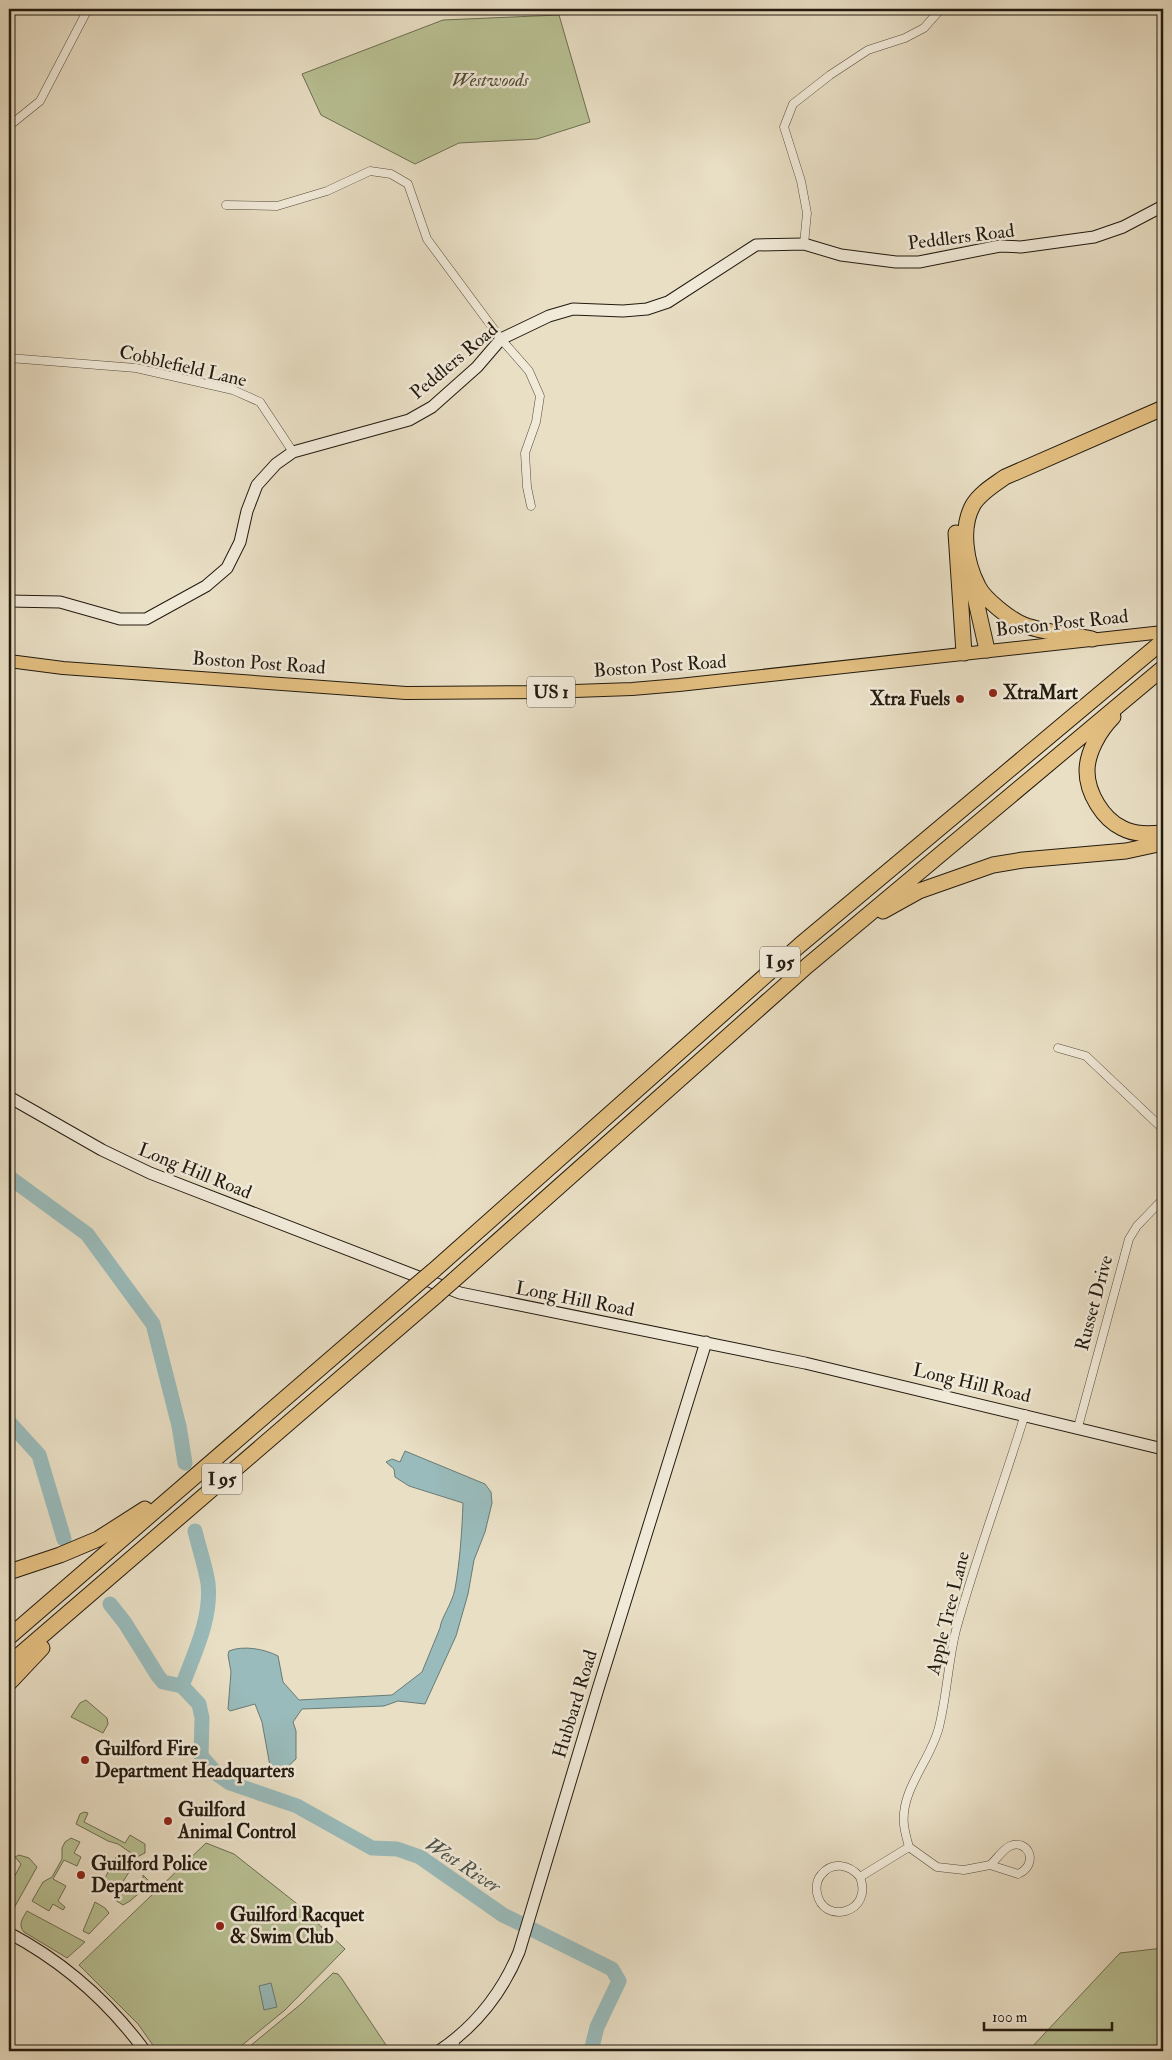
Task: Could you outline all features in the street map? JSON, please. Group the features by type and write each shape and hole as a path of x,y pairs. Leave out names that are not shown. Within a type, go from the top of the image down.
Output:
{"highway":[{"path":"964,653 956,540 958,516 967,498 981,482 1002,469 1163,398"},
{"path":"987,650 978,616 966,547 966,525 974,504 1005,477 1163,408"},
{"path":"966,547 978,587 998,608 1023,625 1092,639"},
{"name":"I 95","path":"9,1637 433,1271 800,945 1136,665 1163,640"},
{"path":"1163,668 1109,721 1092,746 1087,771 1093,796 1105,815 1121,828 1141,834 1163,833"},
{"name":"I 95","path":"9,1664 437,1295 807,966 1163,668"},
{"path":"807,966 885,909 919,891 956,876 993,865 1024,860 1091,855 1163,843"},
{"path":"9,1572 60,1555 98,1539 148,1507 225,1450"},
{"path":"9,1683 128,1561"}],"main road":[{"name":"Boston Post Road","path":"9,661 63,668 406,693 536,692 632,689 1163,632"}],"street":[{"path":"9,126 40,102 88,9"},
{"path":"804,244 807,213 801,181 784,127 792,104 830,75 868,50 904,38 924,28 939,11"},
{"path":"226,205 277,206 327,191 370,171 391,174 408,184 427,239 501,340 529,372 540,396 536,422 525,453 527,487 531,506"},
{"name":"Peddlers Road","path":"9,601 60,602 120,619 146,620 206,586 227,568 240,542 246,512 257,484 276,464 293,452 408,420 432,407 477,367 501,340 549,316 574,308 623,311 647,309 668,302 756,245 804,244 841,255 896,262 919,262 1000,246 1021,247 1094,237 1123,226 1163,206"},
{"name":"Cobblefield Lane","path":"9,358 136,368 233,390 260,402 293,452"},
{"path":"1058,1048 1086,1056 1163,1129"},
{"name":"Long Hill Road","path":"9,1098 94,1146 150,1173 460,1293 706,1342 1026,1414 1163,1449"},
{"name":"Russet Drive","path":"1078,1427 1129,1239 1138,1226 1163,1199"},
{"name":"Hubbard Road","path":"439,2051 456,2047 486,2010 511,1971 520,1952 603,1670 706,1342"},
{"name":"Apple Tree Lane","path":"909,1847 904,1825 904,1809 908,1793 934,1746 942,1714 950,1654 985,1534 1004,1484 1026,1414"},
{"path":"860,1877 909,1847 929,1863 943,1869 964,1870 990,1865 1018,1874 1026,1871 1030,1865 1030,1855 1026,1848 1018,1844 1009,1846 990,1865"},
{"path":"833,1866 845,1866 854,1870 860,1877 863,1884 862,1896 858,1904 850,1910 832,1911 824,1906 818,1898 816,1887 818,1878 825,1870 833,1866"},
{"path":"9,1933 28,1943 80,1980 112,2008 145,2051"}],"green space":[{"name":"Westwoods","path":"559,15 590,122 537,139 459,143 415,164 321,115 302,74 443,20"},
{"path":"86,1700 107,1718 108,1724 103,1733 71,1717 80,1703"},
{"path":"88,1813 84,1822 125,1843 130,1835 145,1844 145,1853 137,1857 118,1844 108,1841 76,1824 80,1814"},
{"path":"71,1838 80,1842 74,1853 81,1857 77,1866 64,1860 53,1879 66,1886 58,1901 65,1907 63,1910 53,1904 49,1911 32,1901 43,1882 52,1877 62,1859 62,1848 65,1842"},
{"name":"Guilford Racquet & Swim Club","path":"206,1843 234,1854 296,1903 345,1949 285,2010 235,2051 157,2051 138,2024 79,1965"},
{"path":"19,1855 29,1858 37,1867 9,1917 9,1887 21,1864 15,1857"},
{"path":"116,1857 128,1864 131,1869 119,1888 104,1880"},
{"path":"143,1875 151,1883 130,1901 123,1905 112,1898 117,1890 122,1891 128,1888 136,1891 141,1886 140,1883 143,1882"},
{"path":"95,1902 109,1913 89,1934 83,1931"},
{"path":"27,1911 85,1942 67,1958 24,1932 21,1924"},
{"path":"1163,1948 1163,2034 1160,2051 1005,2051 1030,2049 1120,1953"},
{"path":"333,1973 338,1974 342,1979 390,2051 244,2051 301,2004"}],"water":[{"path":"405,1451 485,1484 491,1492 492,1503 485,1532 474,1560 468,1594 456,1636 425,1704 398,1701 384,1706 302,1709 293,1722 296,1731 296,1759 285,1769 270,1766 262,1722 255,1704 230,1711 228,1709 231,1672 229,1651 241,1648 254,1649 267,1651 278,1656 283,1682 299,1700 392,1695 422,1672 455,1589 461,1546 463,1503 409,1486 395,1477 394,1469 386,1462 392,1459 400,1462"},
{"path":"271,1983 277,2007 264,2010 259,1986"}],"waterway":[{"path":"9,1177 87,1234 153,1324 179,1426 185,1463"},
{"name":"West River","path":"9,1422 39,1455 64,1539"},
{"path":"182,1686 205,1623 209,1596 207,1576 195,1531"},
{"path":"110,1604 125,1623 163,1682 182,1686"},
{"name":"West River","path":"182,1686 199,1704 202,1718 201,1756 217,1774 230,1783 297,1806 372,1848 397,1849 420,1857 503,1915 612,1969 619,1981 597,2027 591,2051"}],"place":[{"name":"XtraMart","path":"993,693"},
{"name":"Xtra Fuels","path":"960,699"},
{"name":"Guilford Fire Department Headquarters","path":"85,1760"},
{"name":"Guilford Animal Control","path":"168,1821"},
{"name":"Guilford Police Department","path":"81,1875"},
{"name":"Guilford Racquet & Swim Club","path":"220,1926"}]}
